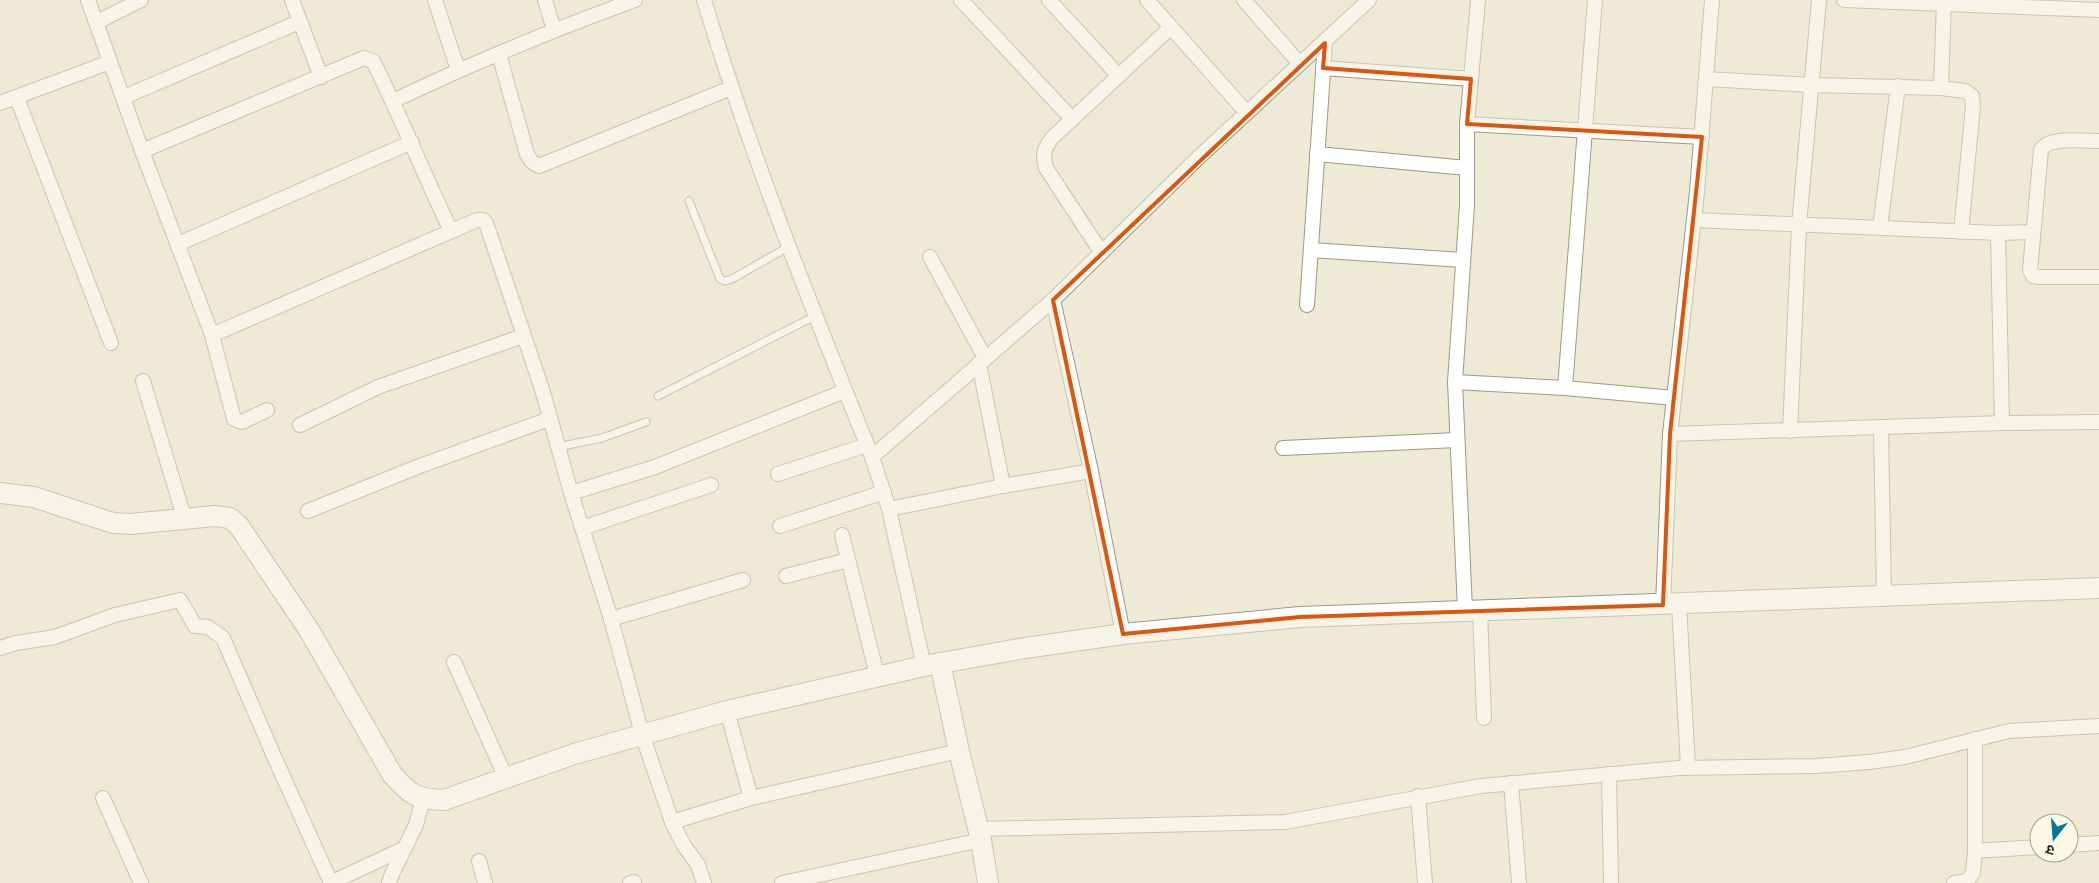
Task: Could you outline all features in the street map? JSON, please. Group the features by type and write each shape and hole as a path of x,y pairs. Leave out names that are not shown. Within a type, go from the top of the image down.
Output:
{"street":[{"path":"88,0 142,151 212,335 234,419 242,422 267,410"},
{"path":"97,22 141,0"},
{"path":"292,0 321,76"},
{"path":"435,0 458,70"},
{"path":"545,0 554,30"},
{"path":"393,101 458,70 554,30 636,0"},
{"path":"704,0 730,88 788,247 884,492 932,664 959,751 980,835 988,883"},
{"path":"961,0 1072,119"},
{"path":"1048,0 1119,76"},
{"path":"1147,0 1247,113"},
{"path":"1244,0 1300,64"},
{"path":"1478,0 1466,124 1467,205 1455,382 1457,440 1472,610 1484,718"},
{"path":"1565,388 1595,0"},
{"path":"1688,767 1671,605 1670,434 1694,220 1712,0"},
{"path":"1790,431 1798,225 1819,0"},
{"path":"1844,0 1944,1 2099,10"},
{"path":"1941,88 1944,1"},
{"path":"778,474 869,451 982,360 1053,300 1247,113 1324,42 1361,3"},
{"path":"124,97 299,22"},
{"path":"1101,252 1046,168 1043,156 1045,148 1052,138 1171,27"},
{"path":"1307,305 1324,42"},
{"path":"499,54 527,154 532,162 539,166 730,88"},
{"path":"142,151 364,58 369,59 373,61 393,101 451,231"},
{"path":"0,103 110,62"},
{"path":"1323,68 1471,79"},
{"path":"1706,79 1811,85 1898,86 1965,91 1972,96 1973,106 1961,232"},
{"path":"1880,228 1898,86"},
{"path":"17,98 111,344"},
{"path":"1466,124 1702,136"},
{"path":"2099,141 2053,141 2042,146 2030,270 2033,276 2039,277 2099,276"},
{"path":"178,244 412,142"},
{"path":"1317,154 1466,168"},
{"path":"212,335 451,231 477,220 483,220 486,224 542,389 571,493 611,619 642,734 672,822 683,844 698,865 704,883"},
{"path":"1694,220 1961,232 2033,232"},
{"path":"1998,233 2002,423"},
{"path":"1311,250 1463,260"},
{"path":"930,257 982,360 1003,486"},
{"path":"1053,300 1091,471 1123,634"},
{"path":"300,425 378,387 523,336"},
{"path":"143,381 184,517"},
{"path":"1455,382 1565,388 1674,398"},
{"path":"571,493 655,467 845,391"},
{"path":"308,511 416,466 549,419"},
{"path":"1670,434 2002,423 2099,422"},
{"path":"1881,427 1884,596"},
{"path":"1283,448 1457,440"},
{"path":"889,509 1003,486 1091,471"},
{"path":"582,528 712,485"},
{"path":"780,526 884,492"},
{"path":"0,493 34,497 113,523 130,524 184,517 215,516 230,518 239,526 309,630 392,774 406,790 423,799 444,800 574,754 727,711 877,675 932,664 1123,634 1300,617 2099,588"},
{"path":"842,535 877,675"},
{"path":"786,576 848,560"},
{"path":"611,619 743,580"},
{"path":"0,648 16,643 54,638 116,615 180,600 195,626 215,630 223,638 272,754 331,883 405,848"},
{"path":"454,662 506,778"},
{"path":"727,711 751,798"},
{"path":"782,883 980,835 1285,822 1418,796 1511,783 1688,767 1816,766 1870,762 1904,757 2009,731 2099,726"},
{"path":"1954,883 1963,883 1973,873 1975,851 1975,739"},
{"path":"672,822 751,798 959,751"},
{"path":"1609,774 1611,883"},
{"path":"1511,783 1519,883"},
{"path":"1418,796 1425,883"},
{"path":"103,798 141,883"},
{"path":"389,883 416,825 423,799"},
{"path":"2079,844 2099,843"},
{"path":"1975,851 2029,848"},
{"path":"479,861 485,883"}],"lane":[{"path":"689,201 720,279 725,281 732,279 788,247"},
{"path":"658,396 815,316"},
{"path":"558,447 602,438 646,422"}],"highlighted area":[{"path":"1325,43 1323,68 1471,79 1467,124 1702,137 1670,434 1663,605 1300,617 1123,634 1053,300"}]}
